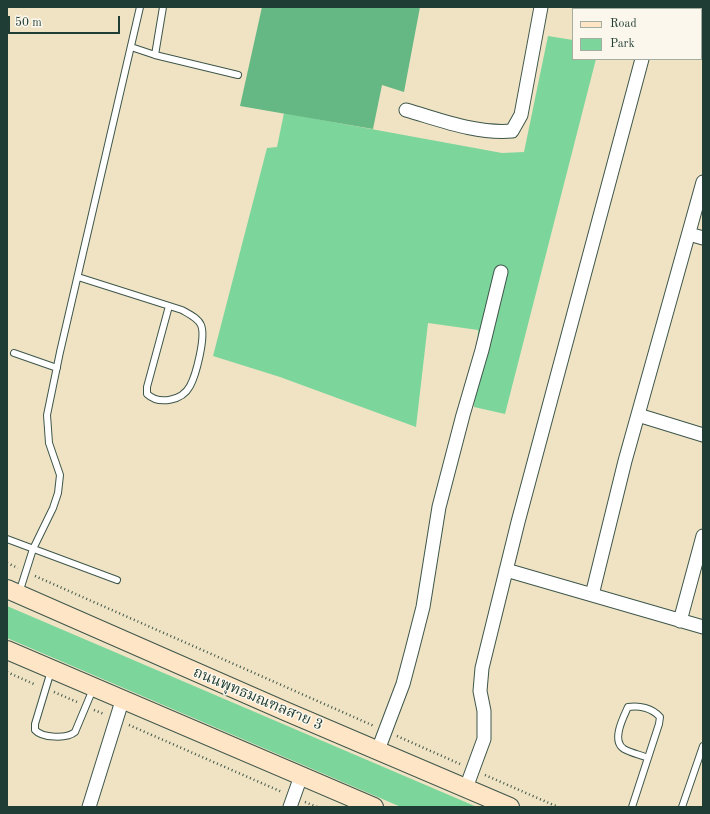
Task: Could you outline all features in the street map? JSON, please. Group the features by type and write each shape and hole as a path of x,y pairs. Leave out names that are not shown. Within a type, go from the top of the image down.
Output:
{"main road":[{"name":"ถนนพุทธมณฑลสาย 3","path":"13,592 510,807"},
{"path":"7,650 123,698 369,806"}],"street":[{"path":"406,110 471,128 500,132 512,131 521,115 541,7"},
{"path":"466,788 484,739 484,711 480,692 482,668 506,570 642,60"},
{"path":"592,595 638,415 690,234 703,182"},
{"path":"690,234 703,238"},
{"path":"378,750 404,684 425,593 439,507 462,415 482,350 501,272"},
{"path":"638,415 703,436"},
{"path":"680,621 703,536"},
{"path":"506,570 703,627"},
{"path":"89,807 123,698"},
{"path":"292,802 301,776"}],"lane":[{"path":"13,592 26,572 33,549 53,508 58,493 60,475 50,443 47,415 140,7"},
{"path":"155,55 163,7"},
{"path":"131,47 155,55 238,76"},
{"path":"78,277 182,310 194,317 201,325 202,338 197,364 190,387 183,394 172,400 156,400 148,394 147,387 169,306"},
{"path":"14,353 57,368"},
{"path":"7,539 117,580"},
{"path":"52,669 35,724 35,730 41,734 62,737 71,735 75,732 95,686"},
{"path":"632,807 648,758 660,717 655,712 641,707 628,707 618,735 619,743 623,749 648,758"},
{"path":"682,807 703,746"}],"path":[{"path":"7,563 558,807"},
{"path":"7,672 86,706 292,802 317,807"}],"green space":[{"path":"262,7 420,7 404,92 382,85 373,129 240,106"},
{"path":"548,36 572,40 572,60 596,60 505,414 474,407 478,330 428,323 416,427 280,377 213,356 267,148 277,147 284,113 502,153 524,152"},
{"path":"7,606 477,807 401,807 7,638"}]}
